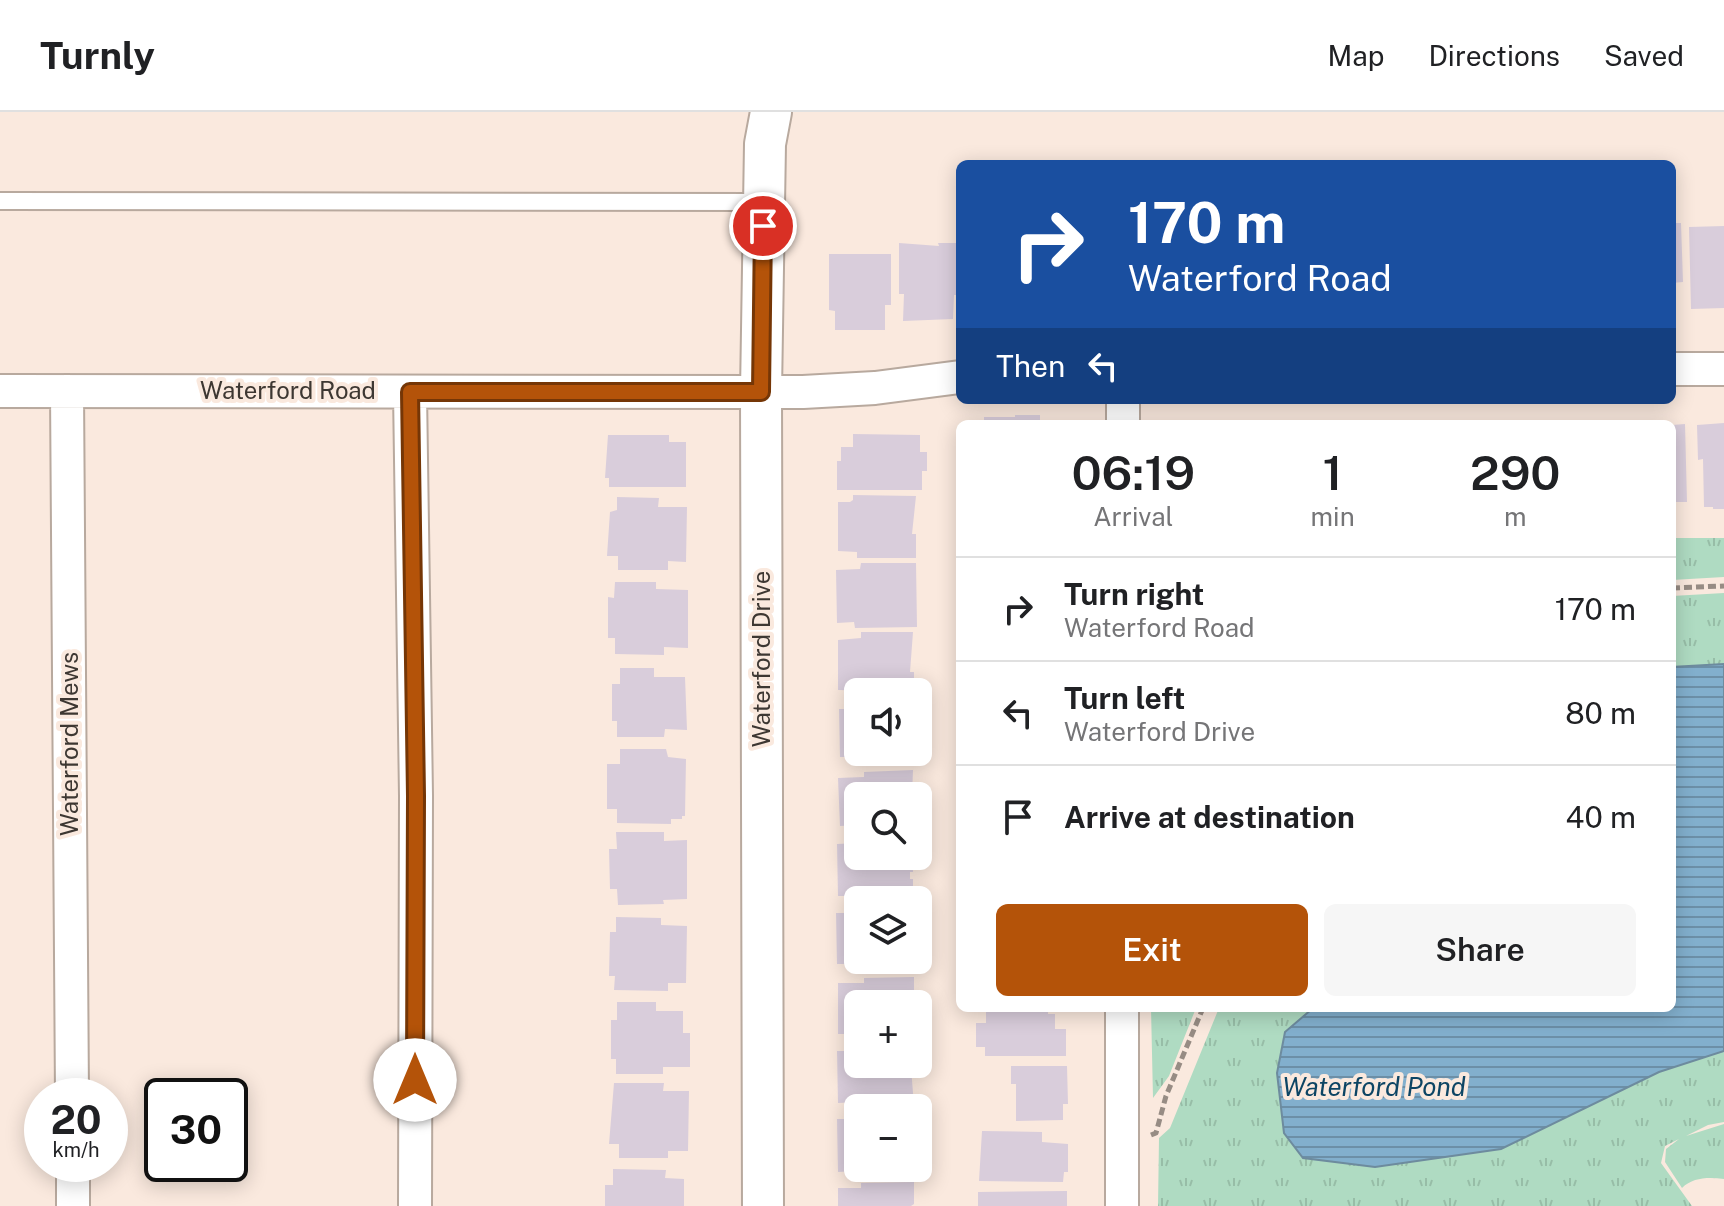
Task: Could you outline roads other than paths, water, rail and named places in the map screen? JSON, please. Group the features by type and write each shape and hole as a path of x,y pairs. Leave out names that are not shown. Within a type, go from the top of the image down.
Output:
{"street":[{"name":"Waterford Drive","path":"763,1206 761,392 765,144 771,112"},
{"path":"1676,369 1724,369"},
{"name":"Waterford Road","path":"0,391 761,392 875,388 956,378"},
{"name":"Waterford Mews","path":"67,391 72,1078"},
{"path":"410,392 416,796 415,1206"},
{"path":"1122,1012 1122,1206"},
{"path":"73,1182 73,1206"}],"lane":[{"path":"0,201 765,202"}],"water":[{"name":"Waterford Pond","path":"1724,664 1724,1051 1659,1072 1501,1149 1375,1167 1303,1158 1284,1133 1277,1073 1285,1032 1308,1012 1676,1012 1676,667"}]}
